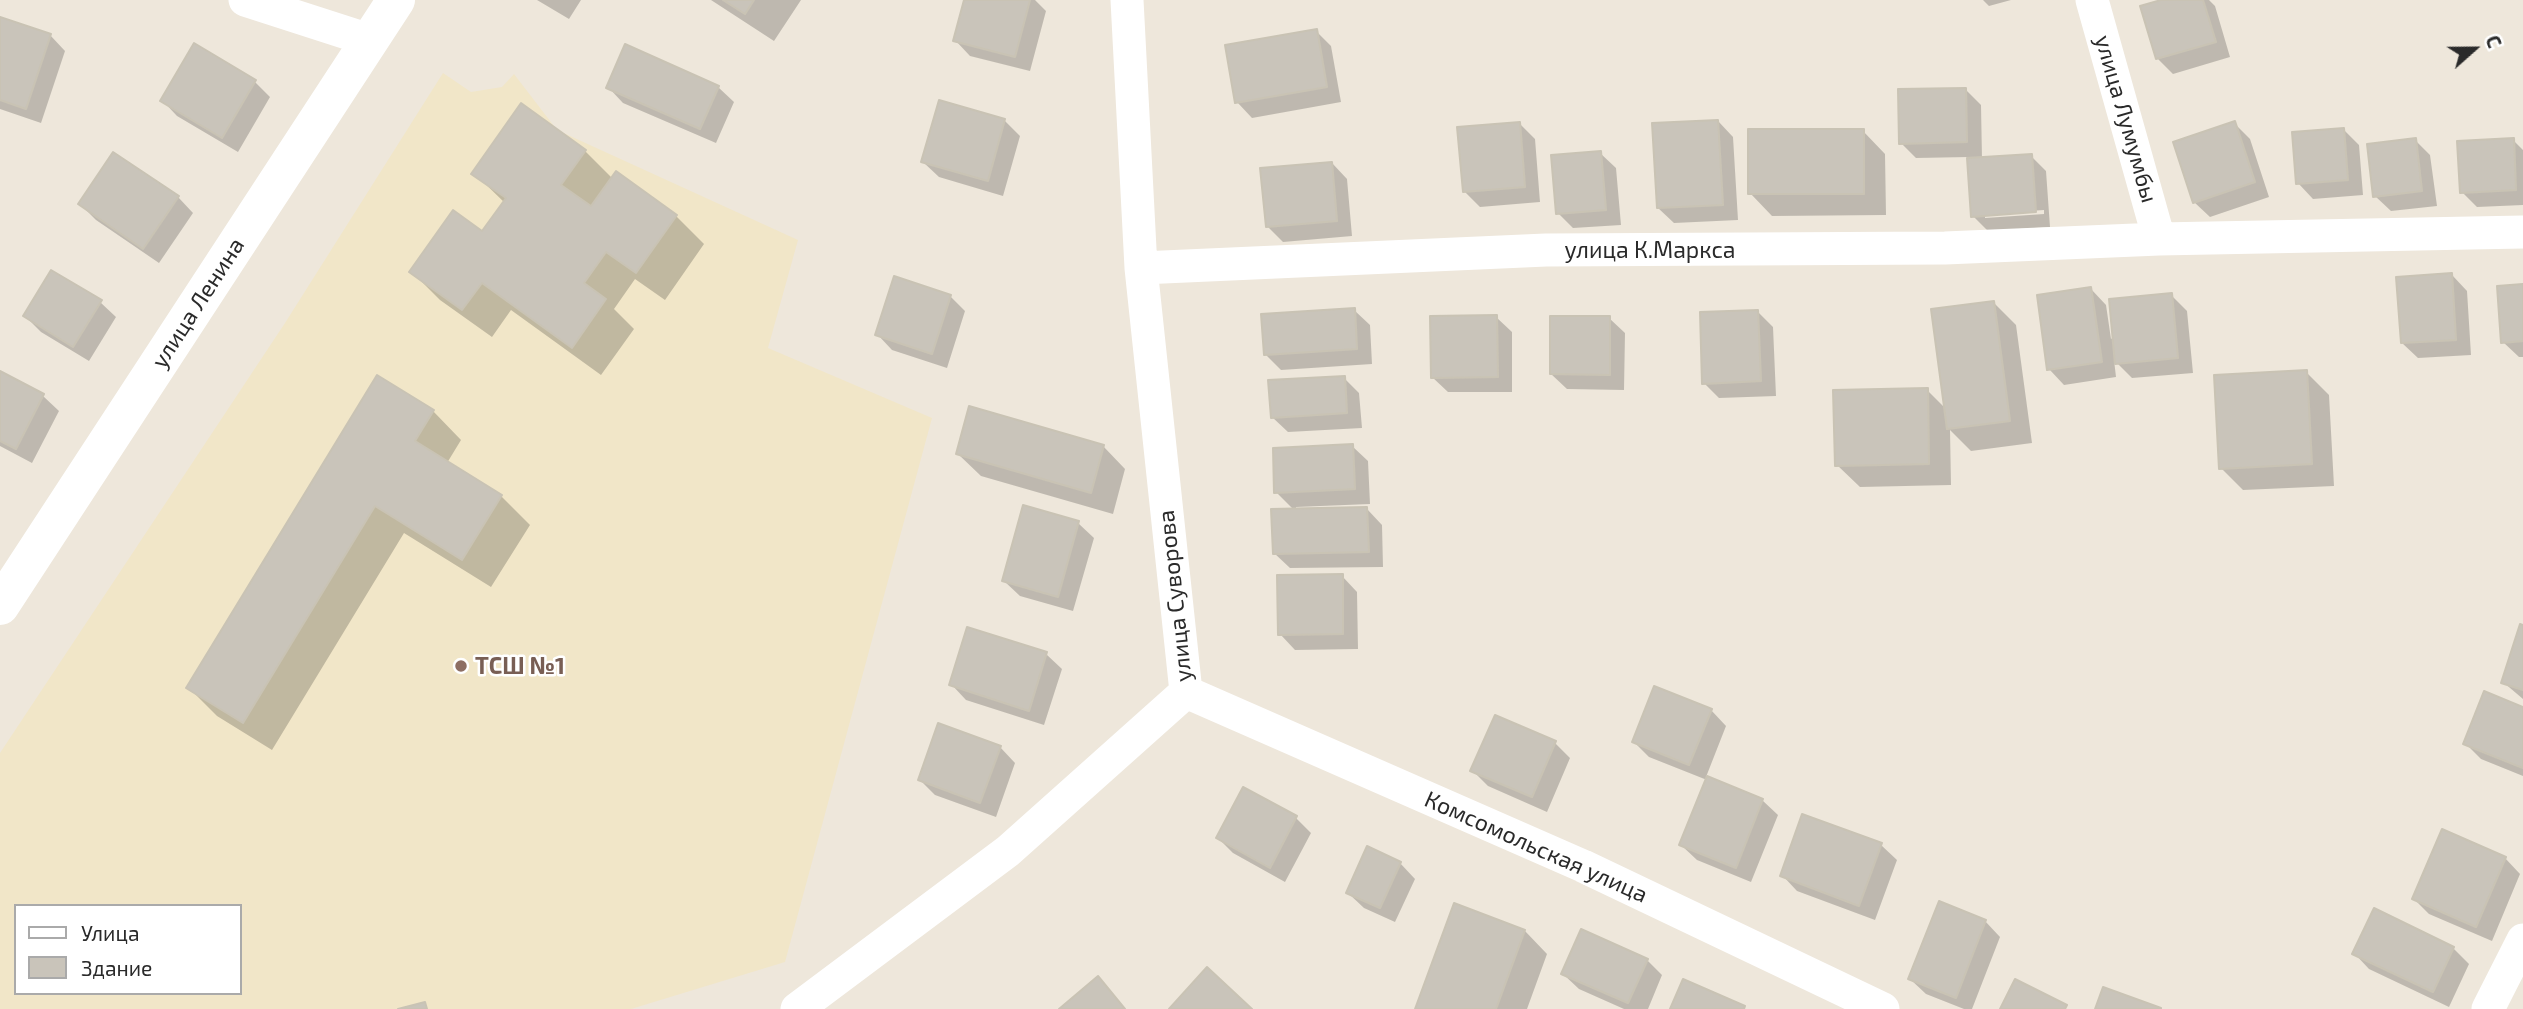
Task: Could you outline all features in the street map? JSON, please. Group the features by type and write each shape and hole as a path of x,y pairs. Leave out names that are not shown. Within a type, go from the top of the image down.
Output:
{"street":[{"path":"245,0 369,40"},
{"name":"улица Ленина","path":"0,606 11,568 396,0"},
{"name":"улица Суворова","path":"797,1009 1009,851 1185,692 1141,268 1127,0"},
{"name":"улица Лумумбы","path":"2092,0 2160,239"},
{"name":"улица К.Маркса","path":"1141,268 1546,250 1945,248 2160,239 2523,232"},
{"name":"Комсомольская улица","path":"1185,692 1583,866 1884,1009"},
{"path":"2488,1009 2523,940"}],"shaded area":[{"name":"ТСШ №1","path":"443,73 471,92 502,87 514,74 557,130 798,240 768,348 932,418 785,962 631,1009 0,1009 0,753 285,323"}],"building":[{"path":"723,0 754,0 745,14"},
{"path":"964,0 1030,0 1015,57 953,41"},
{"path":"2161,0 2203,0 2216,42 2156,59 2140,6"},
{"path":"0,17 51,34 26,109 0,100"},
{"path":"1317,29 1327,87 1235,103 1225,45"},
{"path":"194,43 256,80 222,138 160,101"},
{"path":"625,44 719,86 700,129 606,88"},
{"path":"1966,88 1967,142 1899,144 1898,89"},
{"path":"939,100 1005,119 988,181 921,162"},
{"path":"521,103 586,150 561,185 591,206 616,171 677,215 636,273 606,252 584,283 606,299 572,348 482,283 462,310 409,272 453,210 482,231 506,198 471,174"},
{"path":"1718,120 1723,205 1657,208 1652,123"},
{"path":"2235,121 2255,182 2193,203 2173,142"},
{"path":"1520,122 1525,187 1463,192 1457,127"},
{"path":"2344,128 2348,180 2296,184 2292,132"},
{"path":"1748,129 1864,129 1864,194 1748,194"},
{"path":"2416,138 2422,191 2373,197 2367,144"},
{"path":"2514,138 2516,190 2460,193 2457,141"},
{"path":"1601,151 1606,210 1556,214 1551,155"},
{"path":"113,152 179,196 143,249 78,204"},
{"path":"2032,154 2036,212 1971,217 1967,158"},
{"path":"1332,162 1337,221 1266,227 1260,168"},
{"path":"51,270 102,300 73,347 23,316"},
{"path":"2452,273 2456,340 2401,343 2396,277"},
{"path":"894,276 951,295 932,354 875,335"},
{"path":"2523,284 2523,341 2501,343 2497,286"},
{"path":"2091,287 2102,362 2047,370 2037,295"},
{"path":"2172,293 2178,358 2115,364 2109,299"},
{"path":"1994,301 2010,421 1947,429 1931,309"},
{"path":"1355,308 1357,349 1264,355 1261,314"},
{"path":"1758,310 1761,381 1702,384 1700,312"},
{"path":"1497,315 1498,377 1431,378 1430,316"},
{"path":"1550,316 1610,316 1610,375 1550,374"},
{"path":"2307,370 2312,464 2219,469 2214,375"},
{"path":"0,371 44,394 16,449 0,441"},
{"path":"377,375 434,410 415,441 502,495 462,560 375,506 243,723 186,688"},
{"path":"1345,376 1347,413 1271,418 1268,380"},
{"path":"1928,388 1929,464 1835,466 1833,390"},
{"path":"969,406 1104,445 1091,493 956,454"},
{"path":"1353,444 1355,489 1274,493 1273,448"},
{"path":"1023,505 1079,521 1058,597 1002,581"},
{"path":"1367,507 1369,552 1273,554 1271,509"},
{"path":"1343,574 1343,634 1278,635 1277,575"},
{"path":"2520,624 2523,625 2523,690 2501,683"},
{"path":"967,627 1047,652 1029,711 949,685"},
{"path":"1654,686 1712,709 1689,765 1632,742"},
{"path":"2484,691 2523,707 2523,768 2463,744"},
{"path":"1495,715 1556,741 1532,797 1470,771"},
{"path":"938,723 1001,746 980,803 918,780"},
{"path":"1707,776 1763,799 1736,868 1679,845"},
{"path":"1243,787 1297,816 1270,868 1216,838"},
{"path":"1802,814 1882,843 1859,906 1780,876"},
{"path":"2442,829 2506,857 2476,927 2412,899"},
{"path":"1367,846 1401,862 1380,908 1346,893"},
{"path":"1939,901 1986,920 1956,998 1908,979"},
{"path":"1454,903 1525,930 1496,1009 1415,1009"},
{"path":"2374,908 2454,947 2433,992 2352,954"},
{"path":"1581,929 1648,959 1628,1003 1561,974"},
{"path":"1207,967 1252,1009 1169,1009"},
{"path":"1098,976 1125,1009 1059,1009"},
{"path":"1683,979 1745,1006 1744,1009 1670,1009"},
{"path":"2015,979 2067,1005 2065,1009 2000,1009"},
{"path":"2103,987 2161,1008 2161,1009 2095,1009"},
{"path":"425,1002 427,1009 398,1009"}],"place":[{"name":"ТСШ №1","path":"461,666"}]}
